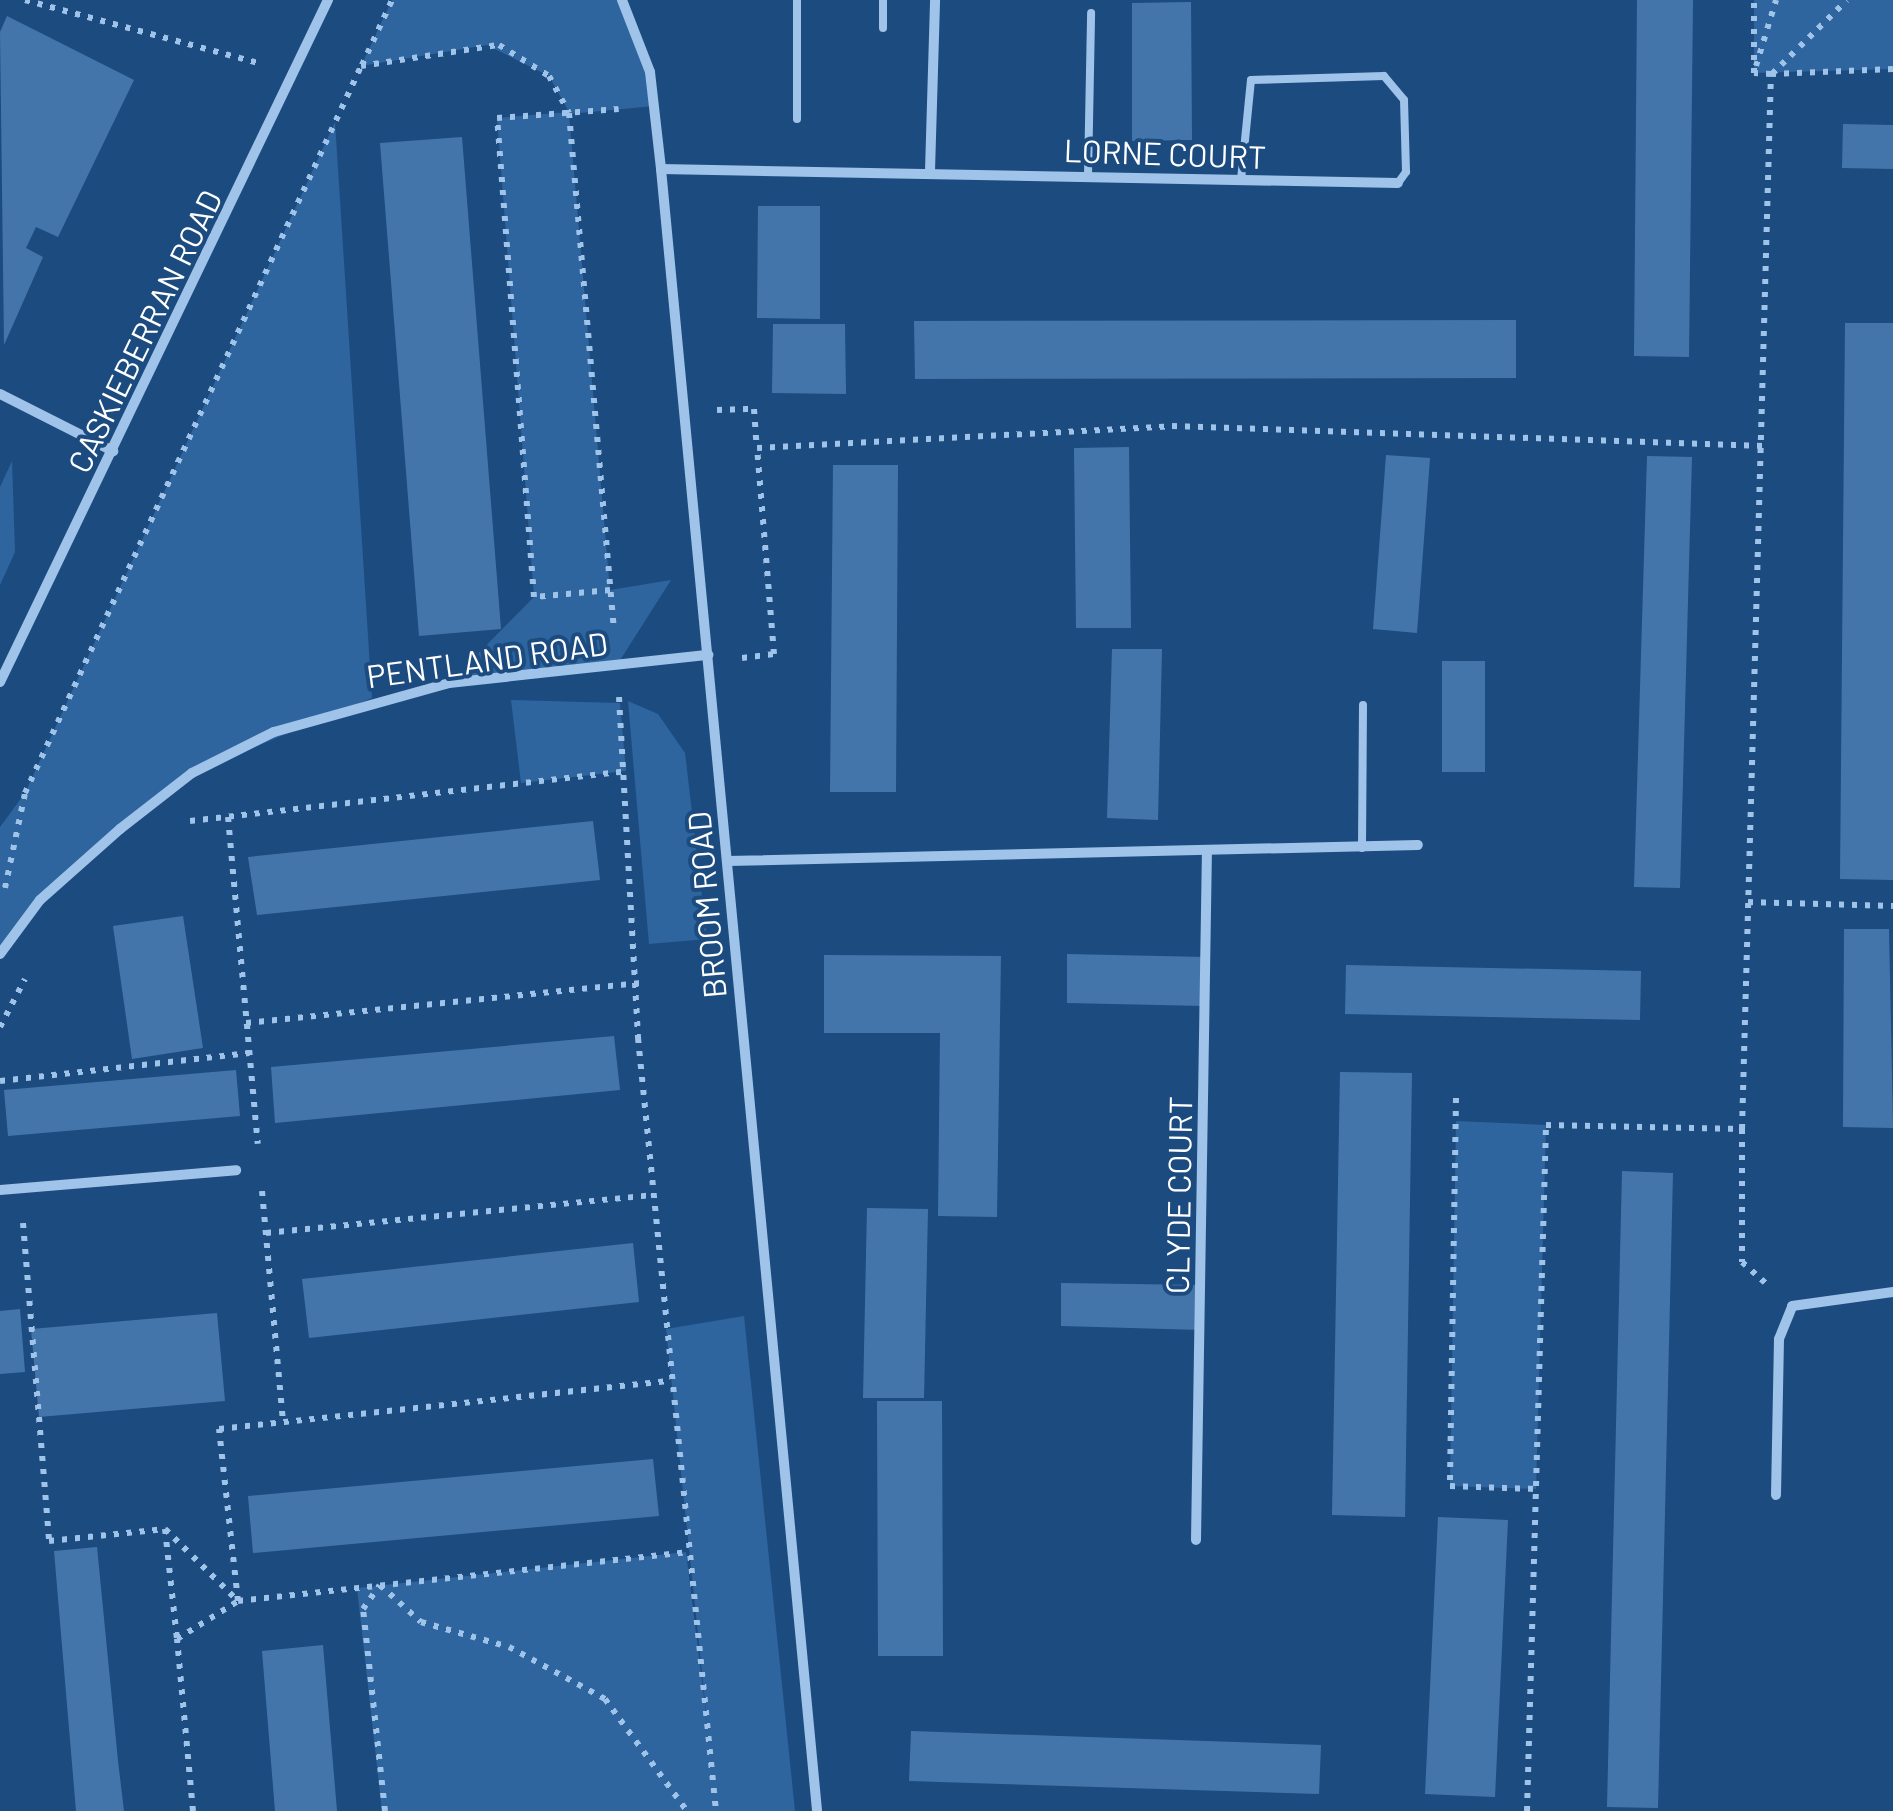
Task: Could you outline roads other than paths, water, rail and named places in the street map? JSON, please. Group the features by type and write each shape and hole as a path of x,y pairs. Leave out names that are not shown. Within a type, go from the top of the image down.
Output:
{"street":[{"name":"CASKIEBERRAN ROAD","path":"0,682 328,0"},
{"name":"BROOM ROAD","path":"622,0 654,106 661,170 817,1811"},
{"path":"930,171 935,0"},
{"name":"LORNE COURT","path":"661,170 930,171 1398,184"},
{"path":"0,394 113,451"},
{"name":"PENTLAND ROAD","path":"0,954 40,900 120,829 192,773 274,732 372,698 616,665 708,659"},
{"path":"727,861 1418,845"},
{"name":"CLYDE COURT","path":"1196,1540 1207,850"},
{"path":"0,1190 236,1170"},
{"path":"1776,1496 1780,1339 1792,1306 1893,1292"}],"lane":[{"path":"796,0 796,119"},
{"path":"883,0 883,28"},
{"path":"1088,176 1091,14"},
{"path":"1241,180 1251,80 1384,76 1404,100 1406,172 1398,184"},
{"path":"1362,848 1363,705"}]}
